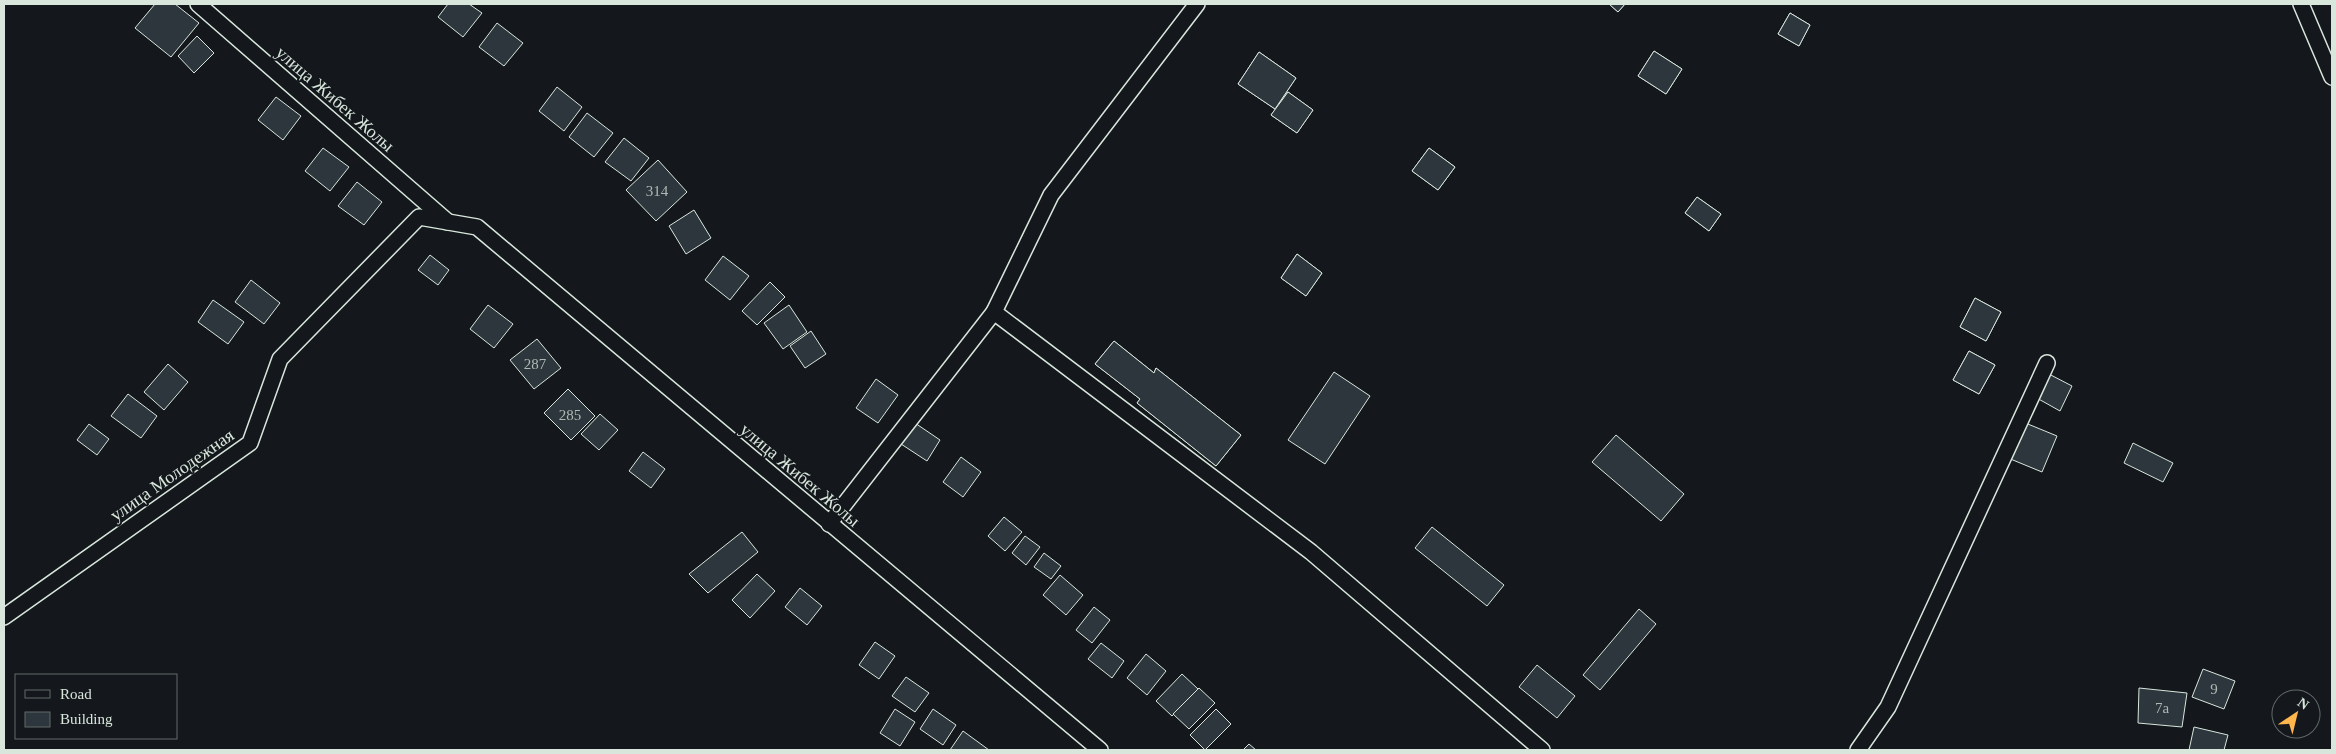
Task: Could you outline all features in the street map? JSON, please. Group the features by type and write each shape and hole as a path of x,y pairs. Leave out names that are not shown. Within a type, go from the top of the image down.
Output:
{"street":[{"name":"улица Жибек Жолы","path":"198,4 448,222"},
{"path":"829,524 994,312 1051,195 1197,4"},
{"path":"2301,4 2332,77"},
{"name":"улица Молодежная","path":"4,617 250,443 280,360 419,217 477,226"},
{"name":"улица Жибек Жолы","path":"477,226 1100,750"},
{"path":"994,312 1310,552 1542,750"},
{"path":"1858,750 1888,707 2047,363"}],"building":[{"path":"155,4 175,4 199,23 171,57 135,28"},
{"path":"448,4 469,4 482,13 463,37 438,17"},
{"path":"1609,4 1625,4 1618,12"},
{"path":"1609,4 1625,4 1618,12"},
{"path":"1790,13 1810,25 1799,46 1778,34"},
{"path":"1790,13 1810,25 1799,46 1778,34"},
{"path":"497,23 523,43 504,66 479,47"},
{"path":"197,36 214,53 194,73 178,56"},
{"path":"1654,51 1682,69 1666,94 1638,76"},
{"path":"1654,51 1682,69 1666,94 1638,76"},
{"path":"1259,52 1296,78 1275,109 1238,84"},
{"path":"1259,52 1296,78 1275,109 1238,84"},
{"path":"557,87 582,107 564,131 539,111"},
{"path":"1288,92 1313,110 1297,133 1271,115"},
{"path":"1288,92 1313,110 1297,133 1271,115"},
{"path":"276,97 301,116 283,140 258,120"},
{"path":"587,113 613,133 594,157 569,137"},
{"path":"624,138 649,158 631,181 605,162"},
{"path":"323,148 349,167 330,191 305,171"},
{"path":"1429,148 1455,167 1438,190 1412,171"},
{"path":"1429,148 1455,167 1438,190 1412,171"},
{"path":"658,160 687,192 656,221 626,190"},
{"path":"357,182 382,202 364,225 338,206"},
{"path":"1697,197 1721,214 1709,231 1685,213"},
{"path":"1697,197 1721,214 1709,231 1685,213"},
{"path":"694,210 711,238 686,254 669,226"},
{"path":"1297,254 1322,273 1306,296 1281,278"},
{"path":"1297,254 1322,273 1306,296 1281,278"},
{"path":"430,255 449,270 438,285 418,270"},
{"path":"723,256 749,276 730,300 705,280"},
{"path":"251,280 280,303 264,324 235,302"},
{"path":"770,282 785,297 757,325 742,311"},
{"path":"1975,298 2001,312 1986,341 1960,327"},
{"path":"1975,298 2001,312 1986,341 1960,327"},
{"path":"213,300 244,322 228,344 198,322"},
{"path":"488,305 513,324 494,348 470,329"},
{"path":"789,305 807,332 783,349 764,323"},
{"path":"811,331 826,354 805,368 790,346"},
{"path":"537,339 561,368 534,389 510,360"},
{"path":"1114,341 1154,373 1156,368 1241,435 1216,466 1137,403 1140,399 1095,364"},
{"path":"1114,341 1154,373 1156,368 1241,435 1216,466 1137,403 1140,399 1095,364"},
{"path":"1969,351 1995,365 1979,394 1953,380"},
{"path":"1969,351 1995,365 1979,394 1953,380"},
{"path":"168,364 188,382 164,410 144,392"},
{"path":"1334,372 1370,396 1325,464 1288,440"},
{"path":"2047,373 2072,386 2060,411 2035,397"},
{"path":"876,379 898,395 878,423 856,408"},
{"path":"568,389 595,416 571,440 544,413"},
{"path":"128,394 157,416 141,438 111,416"},
{"path":"600,414 618,430 599,450 581,434"},
{"path":"2023,422 2057,436 2042,472 2008,458"},
{"path":"915,423 940,440 927,461 901,444"},
{"path":"89,424 109,439 97,455 77,440"},
{"path":"1616,435 1684,494 1661,521 1592,462"},
{"path":"2133,443 2173,463 2163,482 2124,463"},
{"path":"643,452 665,469 651,488 629,471"},
{"path":"961,457 981,472 963,497 943,482"},
{"path":"1004,517 1022,532 1005,551 988,536"},
{"path":"1432,527 1504,585 1487,606 1415,548"},
{"path":"742,532 758,552 708,593 689,574"},
{"path":"1025,536 1040,547 1026,565 1012,553"},
{"path":"1044,553 1061,566 1051,579 1034,567"},
{"path":"757,574 775,591 750,618 732,600"},
{"path":"1060,575 1083,595 1066,615 1043,595"},
{"path":"800,588 822,606 807,625 785,607"},
{"path":"1094,607 1110,620 1092,643 1076,630"},
{"path":"1639,609 1656,624 1600,690 1583,675"},
{"path":"875,642 895,656 879,679 859,665"},
{"path":"1101,643 1124,661 1112,678 1088,659"},
{"path":"1146,654 1166,671 1147,695 1127,678"},
{"path":"1537,665 1575,696 1557,718 1519,687"},
{"path":"2203,669 2235,681 2224,709 2192,697"},
{"path":"1182,674 1198,689 1172,716 1156,701"},
{"path":"906,677 929,693 915,712 892,696"},
{"path":"1199,688 1215,703 1189,729 1173,714"},
{"path":"2139,688 2187,693 2182,727 2138,723"},
{"path":"895,709 915,722 900,746 880,733"},
{"path":"933,709 956,725 943,745 920,729"},
{"path":"1216,709 1231,724 1205,750 1190,735"},
{"path":"2194,727 2228,735 2224,750 2189,750"},
{"path":"963,731 989,750 950,750"},
{"path":"1249,744 1256,750 1243,750"}]}
